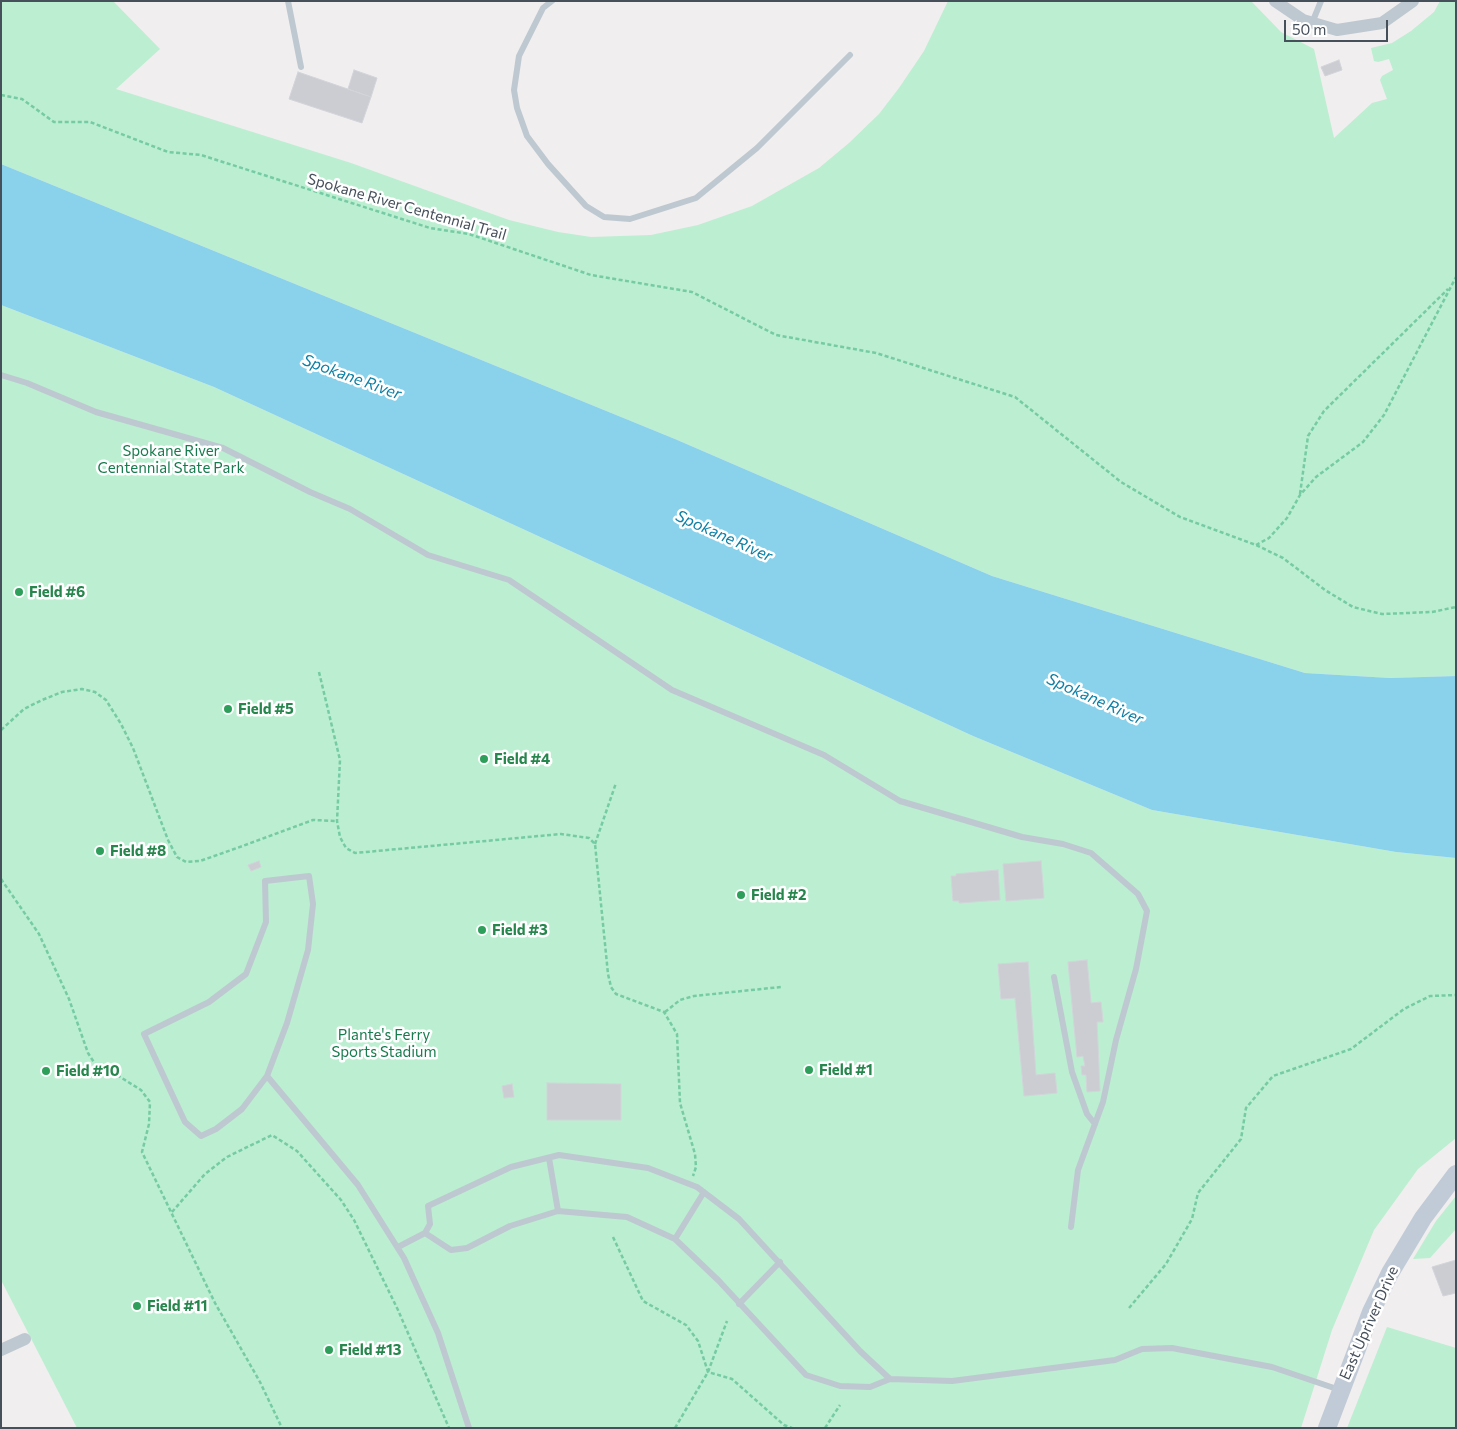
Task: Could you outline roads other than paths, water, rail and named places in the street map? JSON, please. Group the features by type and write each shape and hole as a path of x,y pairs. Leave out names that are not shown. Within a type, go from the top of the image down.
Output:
{"street":[{"path":"1275,1 1302,20 1337,30 1382,23 1413,1"},
{"name":"East Upriver Drive","path":"1327,1428 1371,1312 1390,1273 1423,1218 1456,1174"},
{"path":"1,1350 25,1339"}],"lane":[{"path":"288,1 301,67"},
{"path":"552,1 543,8 519,56 514,90 517,108 527,136 548,164 586,206 604,217 630,219 696,198 756,148 850,55"},
{"path":"1312,23 1322,1"},
{"path":"1,375 27,383 96,412 223,448 310,492 350,509 428,556 510,580 672,690 824,755 900,801 1022,837 1063,844 1091,853 1138,894 1147,911 1132,986 1095,1124 1078,1170 1071,1227"},
{"path":"310,876 313,904 308,950 287,1023 267,1076 242,1109 216,1129 201,1136 185,1122 144,1034 209,1002 246,974 266,922 265,881 310,876"},
{"path":"1054,977 1072,1072 1087,1114 1095,1124"},
{"path":"267,1076 358,1185 398,1247 438,1333 469,1428"},
{"path":"398,1247 425,1233 430,1224 428,1206 511,1167 559,1155 648,1168 704,1192 739,1219 860,1351 890,1378"},
{"path":"549,1158 558,1211"},
{"path":"675,1240 704,1192"},
{"path":"425,1233 451,1250 467,1248 510,1226 558,1211 627,1217 675,1240 719,1281 806,1375 840,1386 870,1387 890,1378 952,1381 1115,1360 1142,1350 1172,1348 1272,1367 1340,1390"},
{"path":"739,1304 780,1262"}],"water":[{"name":"Spokane River","path":"1,164 675,439 992,576 1305,673 1390,678 1456,676 1456,858 1396,852 1152,810 973,736 214,387 1,305"}],"place":[{"name":"Field #6","path":"19,592"},
{"name":"Field #5","path":"228,709"},
{"name":"Field #4","path":"484,759"},
{"name":"Field #8","path":"100,851"},
{"name":"Field #2","path":"741,895"},
{"name":"Field #3","path":"482,930"},
{"name":"Field #1","path":"809,1070"},
{"name":"Field #10","path":"46,1071"},
{"name":"Field #11","path":"137,1306"},
{"name":"Field #13","path":"329,1350"}],"park label":[{"name":"Spokane River Centennial State Park","path":"171,460"},
{"name":"Plante's Ferry Sports Stadium","path":"384,1044"}]}
